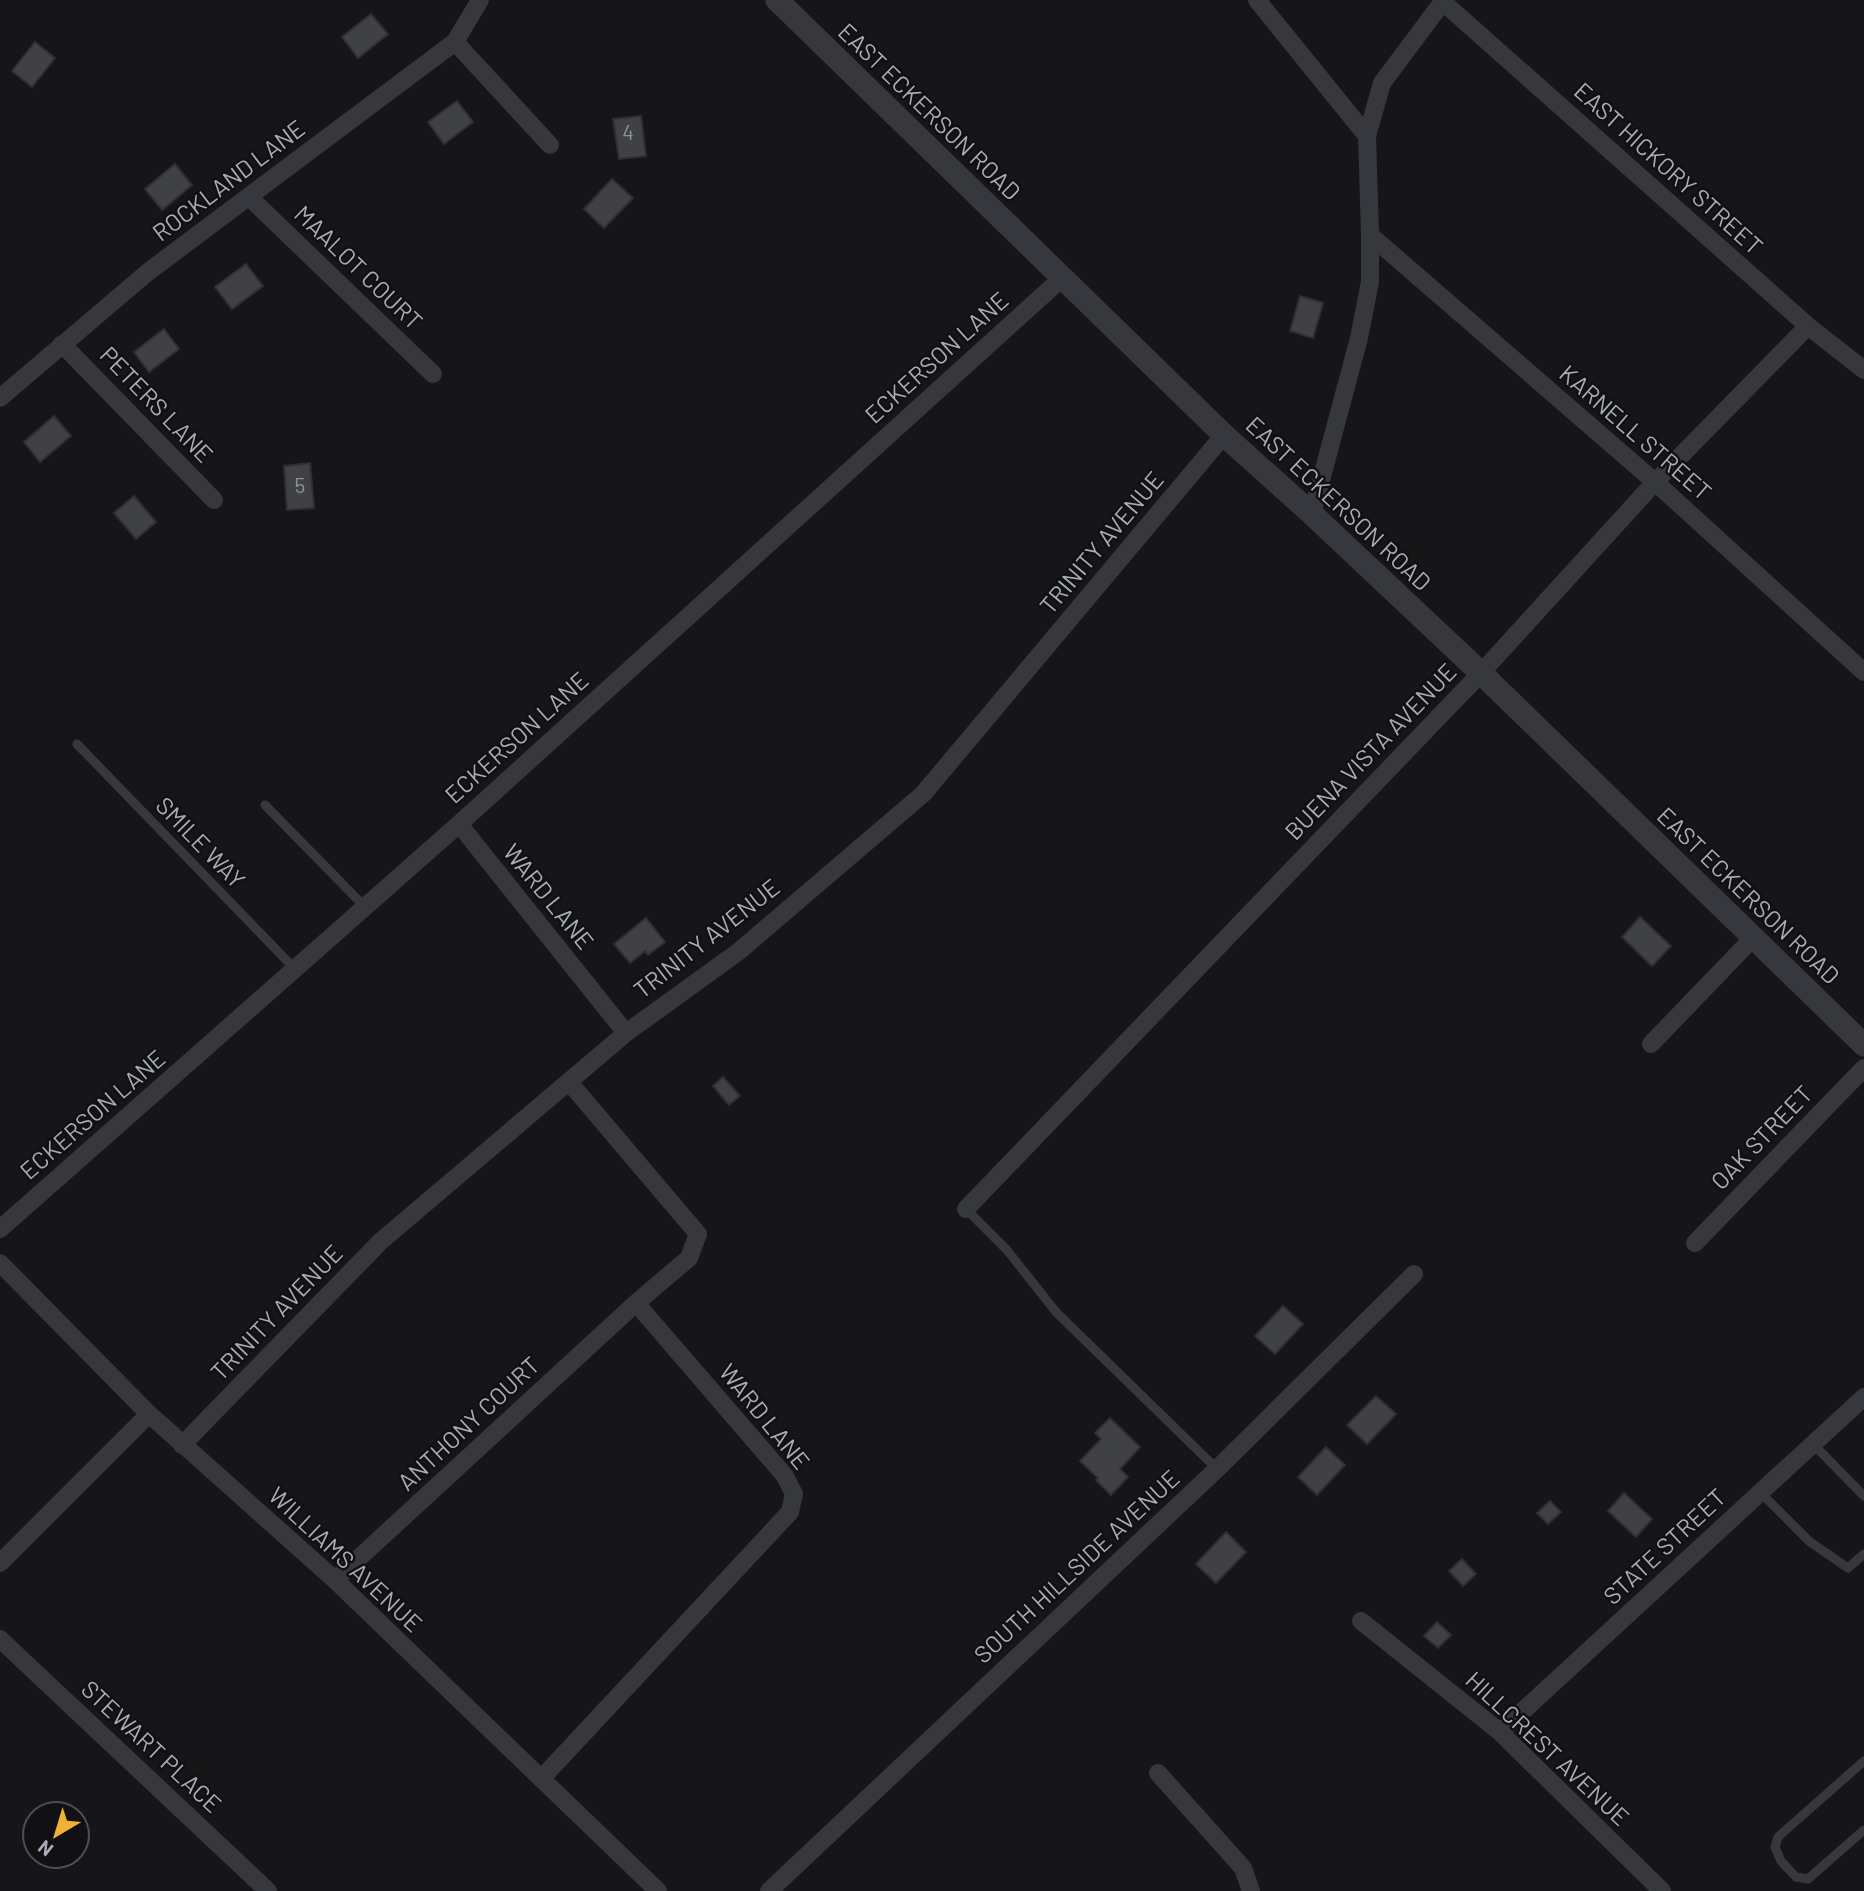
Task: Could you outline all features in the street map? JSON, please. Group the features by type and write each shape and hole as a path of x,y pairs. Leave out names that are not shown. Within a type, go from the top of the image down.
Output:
{"street":[{"name":"ROCKLAND LANE","path":"0,398 148,272 455,42 480,0"},
{"name":"EAST ECKERSON ROAD","path":"778,0 1224,435 1481,673 1864,1045"},
{"path":"1257,0 1367,136"},
{"path":"1312,514 1359,338 1370,282 1367,136 1382,83 1444,1"},
{"name":"EAST HICKORY STREET","path":"1444,1 1808,326 1864,370"},
{"path":"455,42 550,145"},
{"name":"MAALOT COURT","path":"249,197 433,374"},
{"name":"KARNELL STREET","path":"1370,235 1655,482 1864,672"},
{"name":"ECKERSON LANE","path":"0,1230 459,824 1062,278"},
{"name":"BUENA VISTA AVENUE","path":"966,1209 1481,673 1655,482 1808,326"},
{"name":"PETERS LANE","path":"62,344 214,500"},
{"name":"TRINITY AVENUE","path":"182,1445 381,1241 626,1032 738,952 923,794 1224,435"},
{"name":"WARD LANE","path":"459,824 626,1032"},
{"path":"1651,1044 1753,938"},
{"name":"OAK STREET","path":"1695,1243 1864,1068"},
{"path":"569,1082 698,1234 689,1258 636,1303"},
{"name":"WILLIAMS AVENUE","path":"0,1263 149,1414 335,1580 658,1891"},
{"name":"SOUTH HILLSIDE AVENUE","path":"769,1891 1217,1469 1414,1274"},
{"name":"WARD LANE","path":"541,1779 790,1512 794,1494 785,1476 636,1303"},
{"name":"ANTHONY COURT","path":"335,1580 636,1303"},
{"name":"STATE STREET","path":"1500,1732 1760,1492 1862,1403"},
{"path":"0,1563 149,1414"},
{"name":"HILLCREST AVENUE","path":"1361,1621 1500,1732 1662,1891"},
{"name":"STEWART PLACE","path":"0,1639 268,1891"},
{"path":"1158,1773 1244,1868 1251,1891"}],"lane":[{"name":"SMILE WAY","path":"76,744 295,969"},
{"path":"265,805 365,907"},
{"path":"966,1209 1007,1250 1056,1312 1217,1469"},
{"path":"1813,1444 1864,1496"},
{"path":"1760,1492 1810,1542 1848,1568 1864,1554"},
{"path":"1864,1761 1778,1837 1774,1847 1781,1861 1796,1877 1808,1879 1864,1830"}],"building":[{"path":"371,14 388,34 358,58 342,37"},
{"path":"35,42 55,58 32,87 12,71"},
{"path":"457,101 473,122 444,144 428,122"},
{"path":"641,116 646,156 619,159 613,119"},
{"path":"175,164 192,185 162,210 145,189"},
{"path":"612,179 633,198 604,228 584,209"},
{"path":"246,264 263,286 232,309 215,287"},
{"path":"1300,296 1323,303 1313,338 1290,331"},
{"path":"164,329 179,349 149,372 134,352"},
{"path":"54,416 71,436 40,462 24,442"},
{"path":"310,463 314,508 287,510 284,466"},
{"path":"134,496 156,522 136,539 114,513"},
{"path":"1640,917 1671,946 1652,966 1622,937"},
{"path":"646,918 665,942 648,955 645,951 630,963 614,944"},
{"path":"723,1077 740,1096 729,1105 713,1086"},
{"path":"1283,1306 1303,1324 1275,1354 1255,1336"},
{"path":"1376,1396 1396,1414 1367,1444 1347,1425"},
{"path":"1110,1418 1140,1447 1120,1469 1128,1477 1111,1495 1080,1461 1101,1439 1095,1433"},
{"path":"1326,1447 1345,1465 1317,1495 1298,1477"},
{"path":"1624,1493 1652,1519 1636,1537 1608,1511"},
{"path":"1550,1501 1561,1512 1548,1524 1537,1513"},
{"path":"1226,1532 1246,1552 1216,1583 1196,1564"},
{"path":"1462,1559 1476,1574 1463,1586 1449,1571"},
{"path":"1437,1622 1451,1635 1438,1648 1424,1636"}]}
